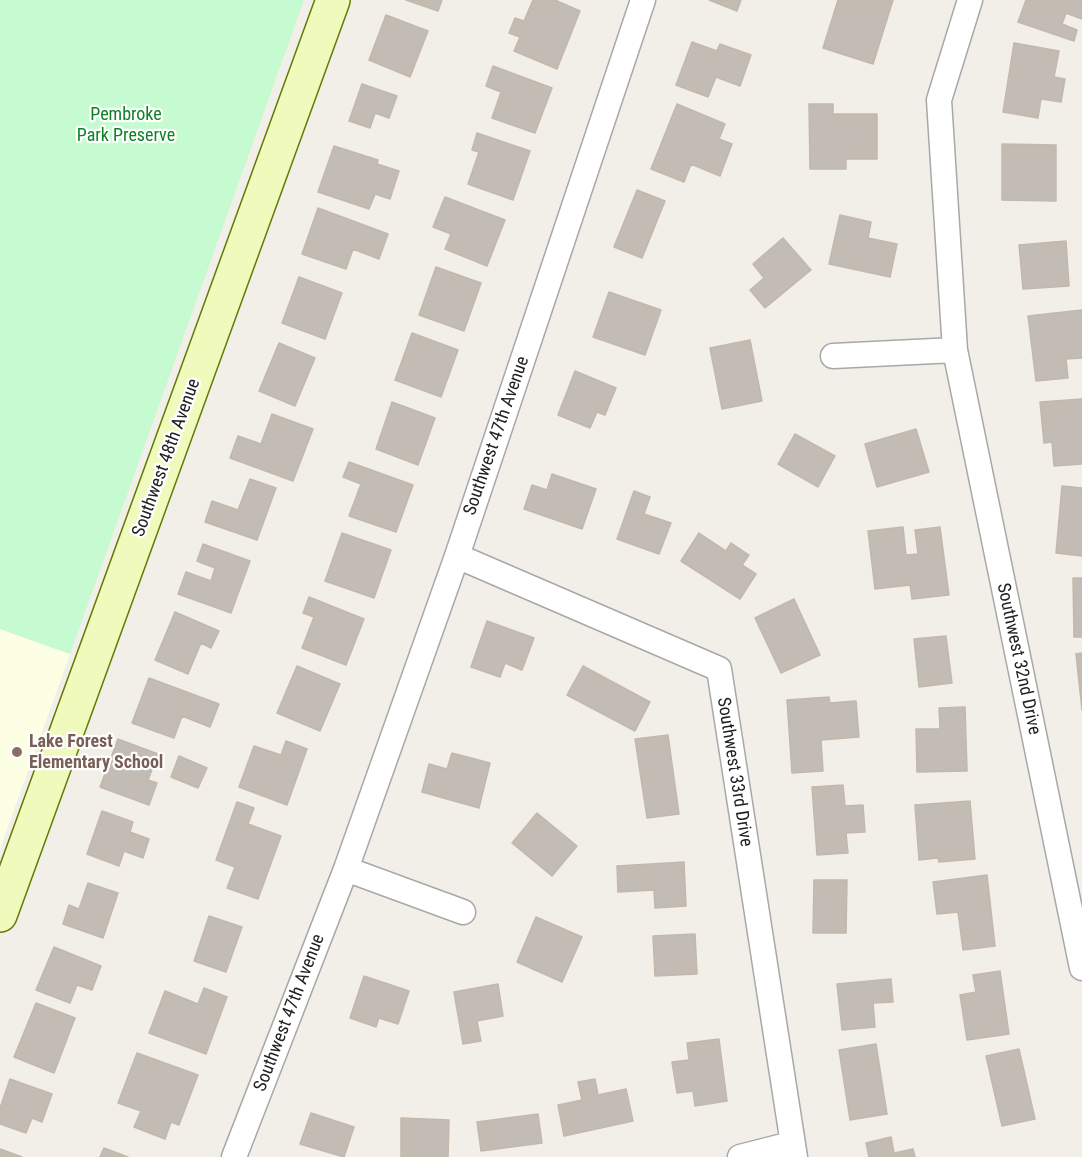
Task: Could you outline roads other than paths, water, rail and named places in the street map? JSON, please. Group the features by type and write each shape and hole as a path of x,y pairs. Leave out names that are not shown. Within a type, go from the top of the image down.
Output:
{"street":[{"name":"Southwest 48th Avenue","path":"0,915 333,0"},
{"name":"Southwest 47th Avenue","path":"234,1157 346,869 457,556 643,0"},
{"name":"Southwest 32nd Drive","path":"970,0 939,100 955,350 1082,968"},
{"path":"833,356 955,350"},
{"name":"Southwest 33rd Drive","path":"457,556 719,669 793,1151"},
{"path":"346,869 463,912"},
{"path":"740,1157 793,1151"}],"place":[{"name":"Lake Forest Elementary School","path":"17,752"}],"park label":[{"name":"Pembroke Park Preserve","path":"126,125"}]}
